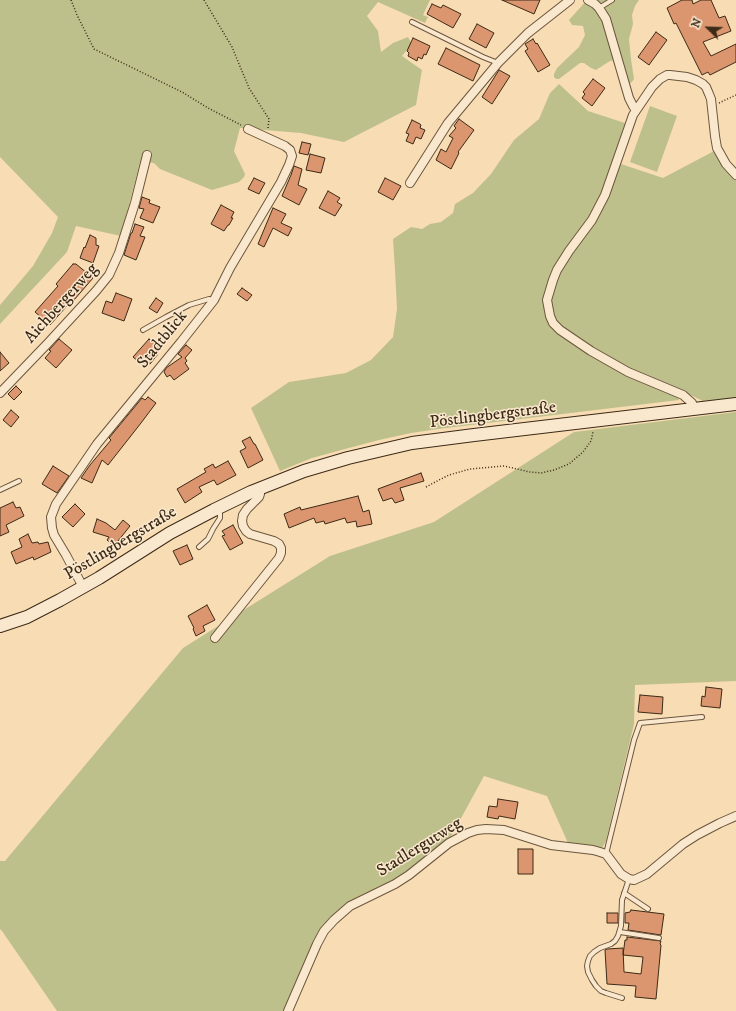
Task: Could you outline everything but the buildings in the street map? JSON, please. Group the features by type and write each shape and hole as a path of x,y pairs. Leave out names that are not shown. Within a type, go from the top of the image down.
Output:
{"main road":[{"name":"Pöstlingbergstraße","path":"0,626 27,617 39,611 170,533 220,507 259,488 304,471 361,455 439,439 736,404"}],"street":[{"path":"410,183 448,123 498,63 528,33 570,0"},
{"path":"588,0 599,8 606,19 630,98 636,110"},
{"path":"693,409 692,403 683,395 628,372 560,330 553,323 548,309 547,300 553,280 563,261 599,208 610,182 630,122 636,110 657,81 663,77 670,75 692,78 703,84 708,90 712,105 717,148 726,164 736,175"},
{"name":"Stadtblick","path":"82,585 54,535 51,517 56,504 97,444 214,300 230,268 281,182 292,156 290,150 285,146 248,129"},
{"name":"Aichbergerweg","path":"0,393 96,291 109,275 119,253 135,203 147,155"},
{"path":"214,638 279,558 281,553 279,544 274,541 250,534 243,526 243,515 259,497 259,488"},
{"path":"606,854 620,874 634,880 646,874 683,844 697,835 720,822 736,816"},
{"name":"Stadlergutweg","path":"288,1011 317,944 324,932 334,920 350,906 396,884 449,843 458,838 477,830 495,829 514,833 551,845 593,850 606,854"}],"lane":[{"path":"599,8 612,0"},
{"path":"412,22 498,63"},
{"path":"143,330 189,305 209,299 214,300"},
{"path":"0,490 19,481"},
{"path":"199,547 208,539 220,518 220,507"},
{"path":"606,854 634,740 640,723 702,717"},
{"path":"622,998 606,994 600,990 592,980 587,966 590,956 600,948 615,941 620,932 622,900 629,879"},
{"path":"624,893 648,909"},
{"path":"620,932 659,938"}],"path":[{"path":"71,0 94,49 182,92 208,108 248,129"},
{"path":"204,0 232,47 249,88 268,119 267,138"},
{"path":"712,105 728,100 736,95"},
{"path":"426,487 449,475 470,469 504,466 541,473 569,464 583,452 591,441 593,420"}],"green space":[{"path":"0,0 430,0 423,15 428,17 425,23 378,2 367,16 378,31 381,52 393,43 408,37 412,44 402,56 422,70 416,105 344,142 301,133 240,128 234,151 245,174 244,177 239,182 212,190 160,169 154,163 140,162 121,236 76,226 67,252 0,324 0,305 33,266 52,233 58,217 0,157"},
{"path":"587,0 639,0 632,15 633,24 629,39 634,79 631,83 627,81 616,60 610,61 596,70 584,63 580,63 559,79 554,77 557,68 579,47 585,35 583,26 572,25 569,20"},
{"path":"559,84 588,111 625,123 601,193 588,218 560,258 549,278 544,299 546,318 550,326 557,333 570,342 625,374 676,396 679,400 411,433 312,458 280,471 251,408 289,382 346,373 371,360 393,337 397,309 393,239 411,227 422,229 430,224 441,222 453,213 455,204 473,193 491,174 514,140 539,119 550,93"},
{"path":"650,106 677,116 657,172 630,162"},
{"path":"716,150 736,178 736,398 703,401 629,368 562,327 556,321 553,314 551,300 552,291 560,271 608,196 621,164 663,178"},
{"path":"736,412 736,681 635,685 634,724 606,841 602,848 568,843 547,796 484,776 447,844 405,875 347,905 328,920 310,952 288,1003 283,1011 57,1011 0,929 0,861 5,861 183,648 330,556 434,522 574,432"}]}
